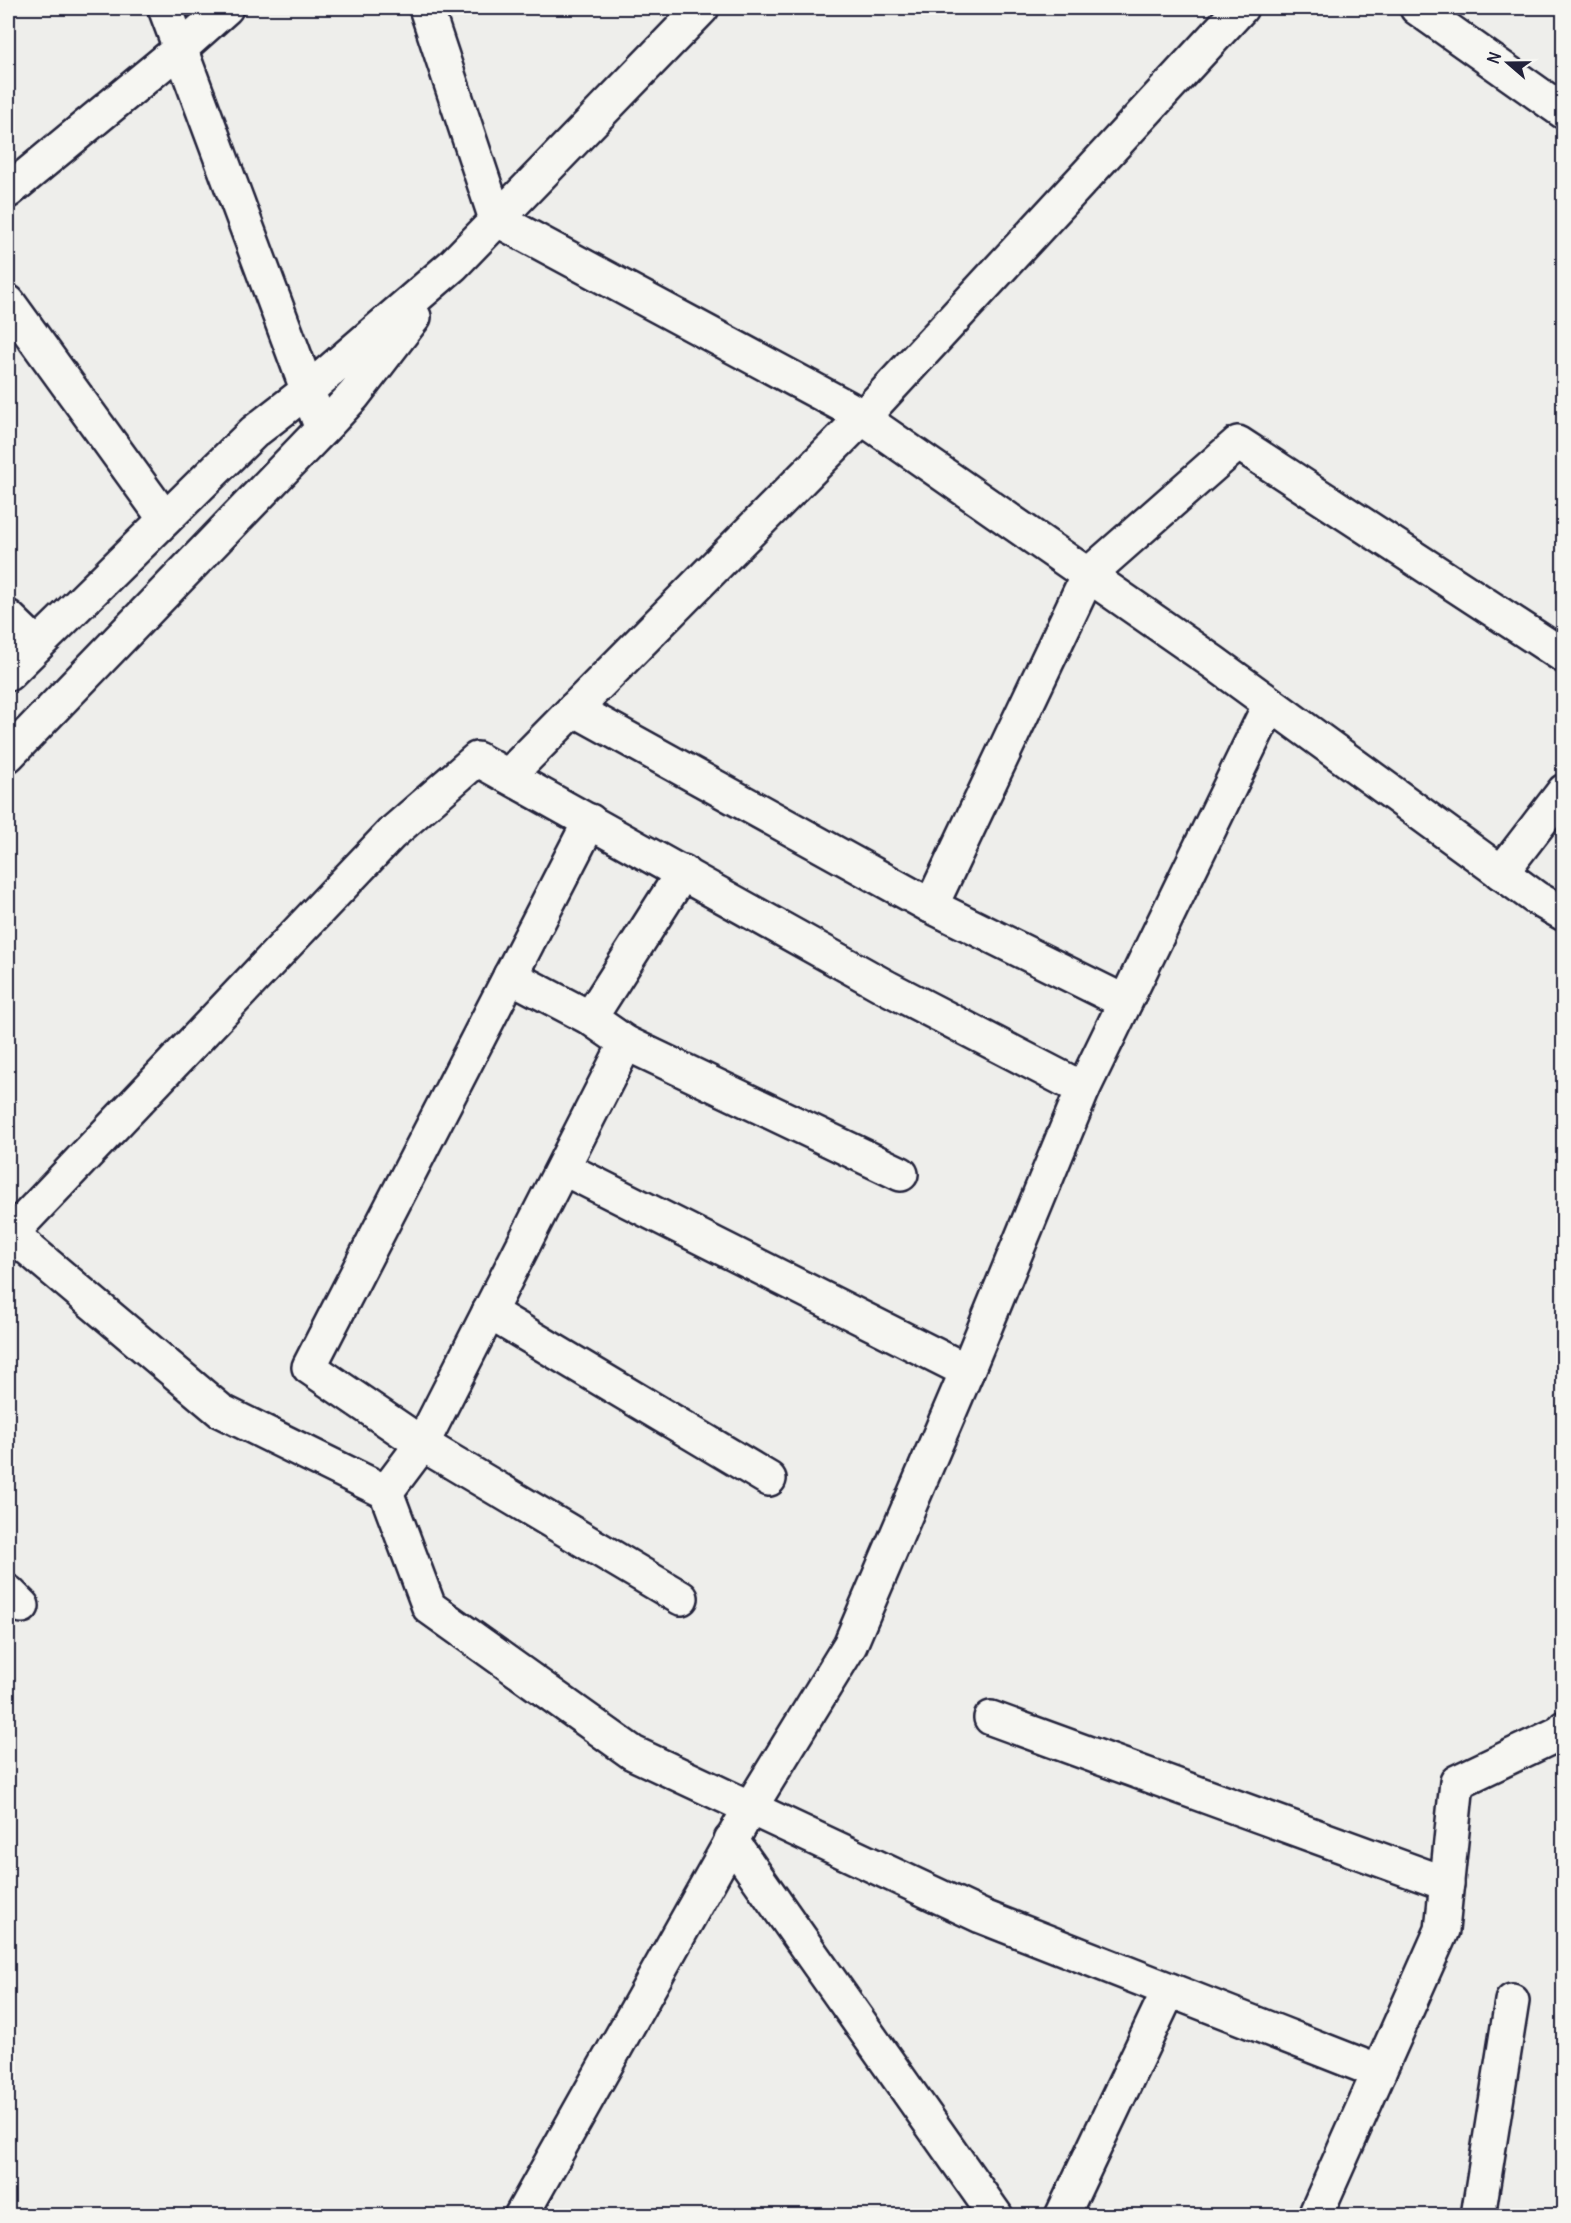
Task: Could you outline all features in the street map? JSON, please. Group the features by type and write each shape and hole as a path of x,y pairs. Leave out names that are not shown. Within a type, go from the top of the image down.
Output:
{"street":[{"path":"165,8 322,429"},
{"path":"8,191 226,8"},
{"path":"426,8 496,219 848,408 1270,704 1536,898 1563,914"},
{"path":"8,755 354,395 453,265 702,8"},
{"path":"508,776 862,418 1241,8"},
{"path":"1417,8 1563,112"},
{"path":"8,674 254,432 308,390 453,265"},
{"path":"8,302 165,519"},
{"path":"931,906 1088,575 1238,443 1563,656"},
{"path":"8,617 37,645"},
{"path":"521,2216 731,1840 850,1645 967,1371 1083,1089 1270,704"},
{"path":"574,709 931,906 1125,1002"},
{"path":"1083,1089 886,987 477,759 391,834 9,1232 221,1411 386,1492 429,1607 633,1754 981,1916 1379,2072"},
{"path":"1501,873 1563,790"},
{"path":"590,821 309,1366 422,1444 681,1598"},
{"path":"590,1018 683,872"},
{"path":"510,976 590,1018 626,1043 901,1174"},
{"path":"386,1492 422,1444 626,1043"},
{"path":"563,1168 967,1371"},
{"path":"489,1312 770,1479"},
{"path":"990,1718 1447,1884"},
{"path":"1315,2216 1442,1930 1457,1782 1560,1733 1563,1728"},
{"path":"731,1840 996,2216"},
{"path":"1062,2216 1169,1990"},
{"path":"1478,2216 1512,2001"}]}
